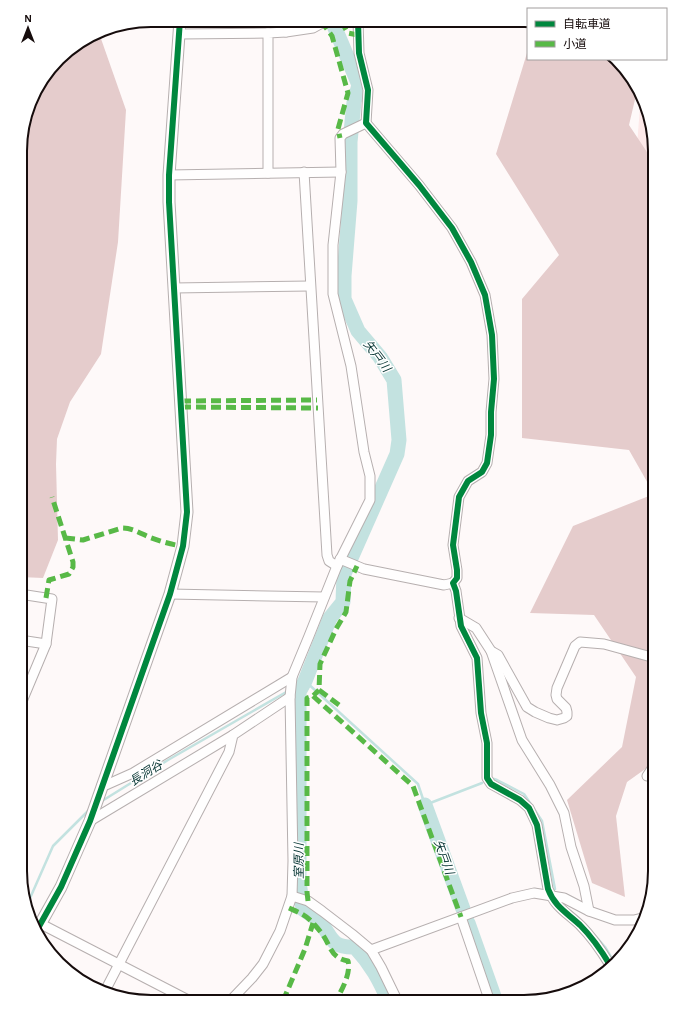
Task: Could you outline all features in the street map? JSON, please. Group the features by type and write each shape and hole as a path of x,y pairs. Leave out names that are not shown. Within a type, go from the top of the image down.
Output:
{"street":[{"path":"40,925 61,887 90,821 170,594 183,546 187,512 169,202 169,175 180,27"},
{"path":"286,27 286,32"},
{"path":"179,34 268,33 286,32 315,27"},
{"path":"304,172 327,555 329,561 355,565 364,569 444,585 453,583 457,578 453,545 458,497 468,481 482,472 487,463 491,435 491,412 494,379 492,335 485,295 471,262 452,228 419,185 366,124 368,90 359,53 358,27"},
{"path":"268,33 268,173"},
{"path":"236,995 263,964 280,931 292,896 291,680 338,563 370,500 370,476 364,452 351,366 333,294 333,245 341,172 340,138 343,134 366,124"},
{"path":"169,175 341,172"},
{"path":"174,288 310,286"},
{"path":"453,583 456,591 461,626 477,658 480,713 487,743 487,778 491,784 520,800 529,808 537,825 550,895 556,905 580,925 594,940 608,962"},
{"path":"170,594 324,597"},
{"path":"27,595 52,599 46,644 27,681"},
{"path":"459,618 476,628 491,651 522,740 550,785 564,813 571,847 584,886 589,911"},
{"path":"27,641 46,644"},
{"path":"491,651 498,654 503,661 527,707 556,720 567,716 566,708 557,699 557,688 575,646 580,642 604,644 648,656"},
{"path":"100,790 106,785 133,773 291,680"},
{"path":"90,821 233,735 290,697"},
{"path":"107,987 229,752 233,735"},
{"path":"370,950 512,898 534,893 564,898 589,911 615,920 639,919"},
{"path":"292,896 308,901 352,934 370,950 381,967 395,995"},
{"path":"461,917 488,995"},
{"path":"41,928 118,964 178,995"}],"shaded area":[{"path":"101,38 126,110 118,242 101,354 70,402 57,439 56,464 58,540 43,578 27,577 28,135 36,104 48,82 69,58 82,48"},
{"path":"527,53 527,60 608,60 622,76 635,97 629,125 648,154 648,483 629,450 522,438 522,299 559,255 496,154"},
{"path":"640,107 647,135 648,210 634,182"},
{"path":"648,496 648,767 627,782 616,816 625,897 592,883 567,800 622,747 636,677 594,615 530,613 573,526"}],"waterway":[{"name":"矢戸川","path":"335,27 359,85 354,102 350,142 350,201 344,276 344,299 358,331 380,357 394,380 399,440 397,454 344,574 343,602 330,618 305,681 299,692 299,882 303,909 316,918 331,939 339,945 355,947 375,973 386,995"},
{"path":"293,688 305,681 418,784 425,805 482,783"},
{"name":"長洞谷","path":"102,801 168,760 288,691"},
{"path":"494,779 524,794 542,821 555,889"},
{"name":"矢戸川","path":"425,805 463,909"},
{"name":"長洞谷","path":"30,898 53,846 88,811"},
{"path":"564,906 578,918"},
{"name":"矢戸川","path":"468,923 494,995"},
{"path":"585,924 605,947 612,959"}],"marked path":[{"path":"325,27 332,36 348,93 338,129 340,138"},
{"path":"344,27 348,33 358,35"},
{"path":"181,401 317,400"},
{"path":"181,407 318,408"},
{"path":"46,598 49,580 69,574 73,567 73,562 52,497"},
{"path":"65,538 83,540 126,528 149,537 183,546"},
{"path":"339,705 319,690 320,664 336,629 346,612 350,581 357,566"},
{"path":"308,901 307,698 313,696 319,690"},
{"path":"313,696 413,786 461,917"},
{"path":"289,908 308,918 323,935 335,955 342,960 348,961 349,966 347,976 339,995"},
{"path":"286,995 305,949 313,923"}],"cycle path":[{"path":"40,925 61,887 90,821 170,594 183,546 187,512 169,202 169,175 180,27"},
{"path":"358,27 359,53 368,90 366,123 419,185 452,228 471,262 485,295 492,335 494,379 491,412 491,435 487,463 482,472 468,481 459,497 453,545 457,570 457,578 453,583 456,591 461,626 477,658 481,713 487,743 487,778 491,784 520,800 529,808 537,825 548,889 551,895 558,905 588,934 608,962"}],"water label":[{"name":"室原川","path":"299,861"}]}
